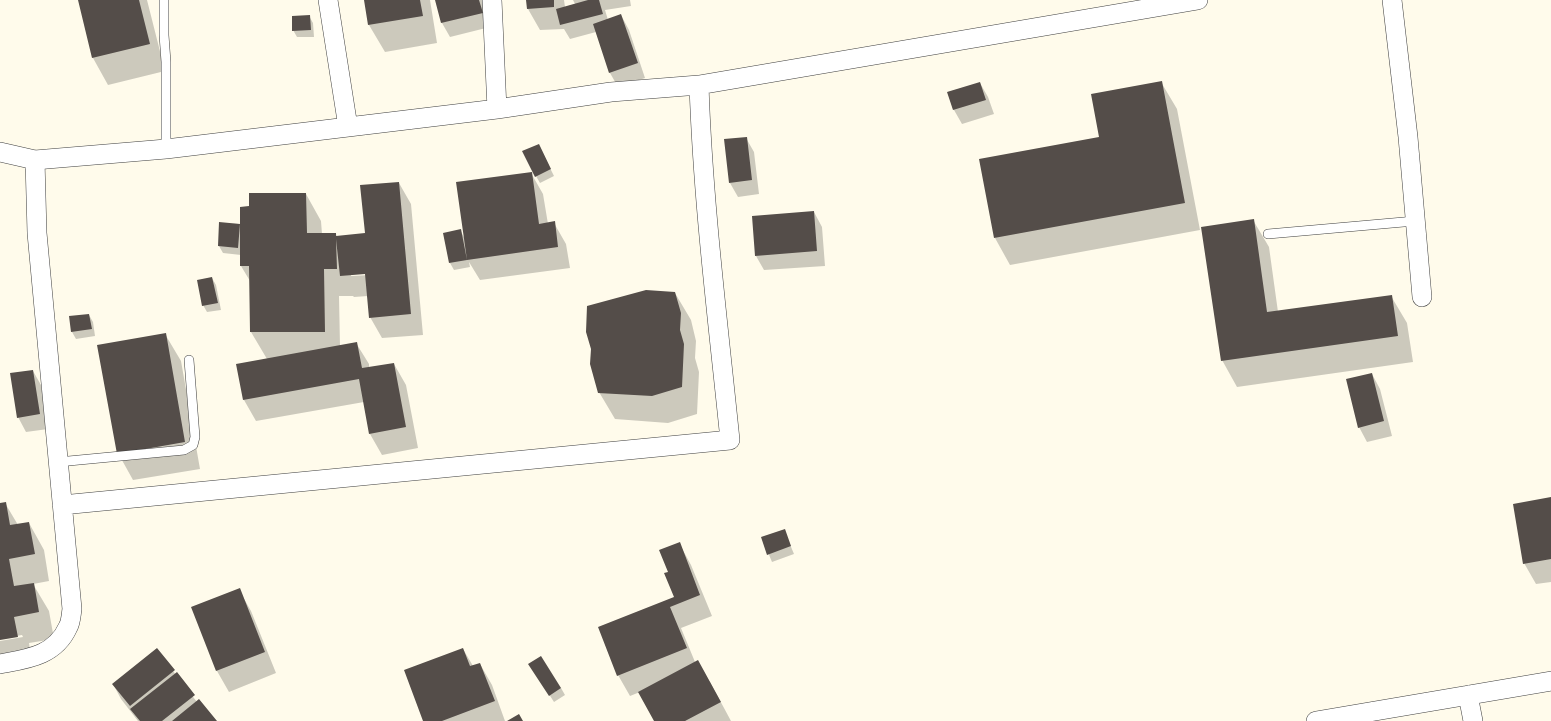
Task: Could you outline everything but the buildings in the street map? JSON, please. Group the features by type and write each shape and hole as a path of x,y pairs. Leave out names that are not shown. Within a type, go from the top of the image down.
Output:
{"street":[{"path":"328,0 348,127"},
{"path":"492,0 497,109"},
{"path":"0,152 35,160 166,149 497,109 611,92 699,85 1198,0"},
{"path":"1392,0 1408,137 1422,297"},
{"path":"62,505 730,440 706,213 701,149 699,85"},
{"path":"0,664 30,659 45,652 60,640 69,626 72,609 37,233 35,160"},
{"path":"1316,721 1551,680"},
{"path":"1468,695 1473,721"}],"lane":[{"path":"164,0 166,149"},
{"path":"1268,234 1415,221"},
{"path":"58,462 184,450 193,445 195,437 189,360"}]}
